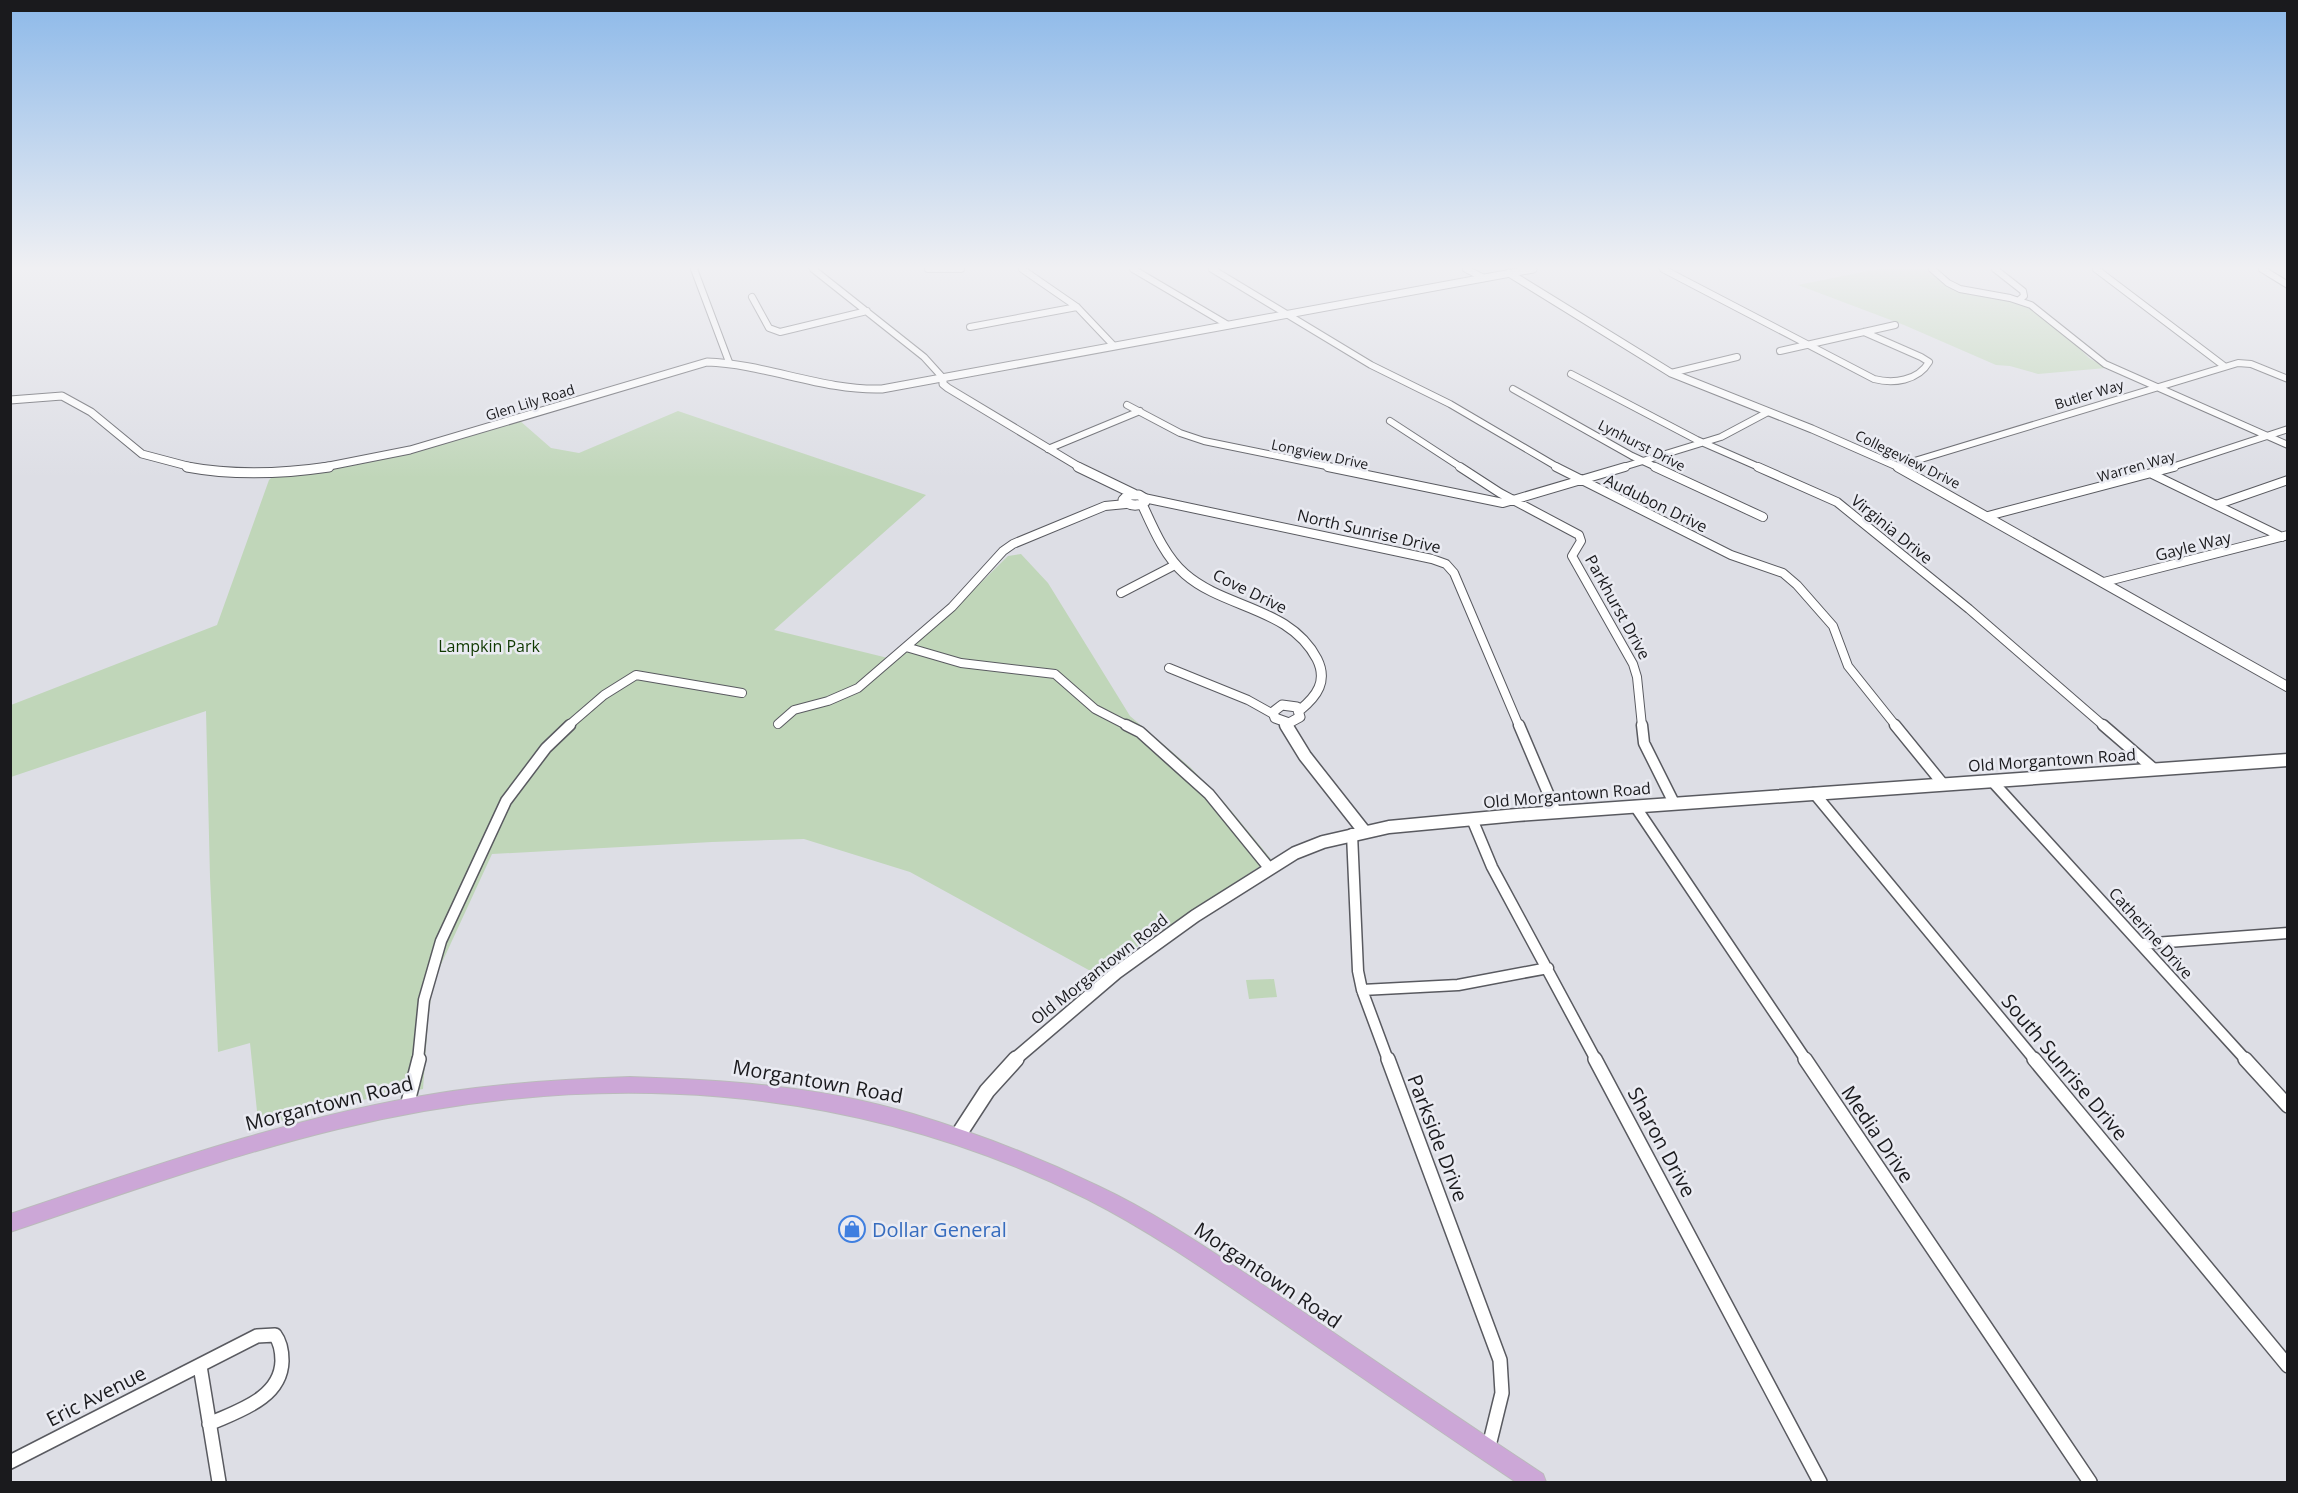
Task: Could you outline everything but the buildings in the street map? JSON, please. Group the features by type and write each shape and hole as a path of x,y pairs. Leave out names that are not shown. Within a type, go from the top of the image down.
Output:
{"main road":[{"name":"Morgantown Road","path":"10,1223 257,1143 407,1106 523,1089 598,1083 670,1083 797,1096 896,1116 959,1134 1062,1177 1159,1230 1535,1482"}],"street":[{"path":"720,339 729,362"},
{"path":"901,339 924,357 943,378 943,384 948,388 1116,488 1135,503"},
{"path":"1107,339 1114,346"},
{"name":"Glen Lily Road","path":"10,400 50,396 68,398 152,458 227,473 258,474 397,453 696,364 729,362 857,390 882,389 1154,339"},
{"name":"Audubon Drive","path":"1329,339 1401,382 1450,404 1581,481 1731,555 1778,570 1795,582 1833,626 1842,654 1852,672 1943,784"},
{"name":"Collegeview Drive","path":"1615,339 1671,373 1898,466 2288,687"},
{"path":"1799,339 1868,376 1885,382 1896,382 1907,378 1928,365 1929,362 1921,357 1879,339"},
{"path":"1780,351 1833,339"},
{"path":"2072,339 2100,362 2288,445"},
{"path":"2188,339 2224,366"},
{"path":"1671,373 1737,357"},
{"name":"Butler Way","path":"1898,466 2224,366 2249,364 2288,379"},
{"name":"Virginia Drive","path":"1571,374 1703,442 1837,502 1977,616 2154,769"},
{"name":"Lynhurst Drive","path":"1513,389 1644,461 1763,517"},
{"name":"Longview Drive","path":"1127,405 1184,435 1211,443 1484,500 1503,503 1515,501"},
{"path":"1048,448 1140,411"},
{"path":"1515,501 1728,434 1768,412"},
{"name":"Parkhurst Drive","path":"1390,421 1515,501 1575,532 1581,538 1572,556 1633,664 1637,677 1644,743 1674,803"},
{"name":"Warren Way","path":"1988,516 2152,474 2288,429"},
{"path":"2152,474 2286,538"},
{"path":"2216,505 2288,480"},
{"path":"1116,488 1134,494 1135,503"},
{"name":"North Sunrise Drive","path":"906,647 952,607 1003,551 1018,542 1113,504 1159,501 1423,557 1449,566 1454,573 1477,621 1556,812"},
{"name":"Cove Drive","path":"1135,503 1175,565 1196,582 1284,624 1306,639 1315,651 1323,678 1320,689 1300,710"},
{"name":"Gayle Way","path":"2104,582 2286,538"},
{"path":"1121,593 1175,565"},
{"path":"778,724 794,710 828,701 858,688 906,647 927,655 988,668 1055,674 1095,709 1140,732 1209,794 1270,869"},
{"path":"1169,668 1248,700 1279,708 1300,710 1300,717 1289,722 1275,718 1279,708"},
{"path":"407,1106 419,1058 424,1000 441,942 506,801 546,748 591,706 636,675 742,693"},
{"path":"1279,708 1312,699"},
{"path":"1289,722 1305,756 1358,833"},
{"name":"Old Morgantown Road","path":"959,1134 1006,1067 1077,1005 1162,937 1307,848 1358,833 1472,819 1556,812 2288,760"},
{"name":"Catherine Drive","path":"1992,781 2285,1100"},
{"name":"South Sunrise Drive","path":"1814,793 2288,1366"},
{"name":"Media Drive","path":"1635,806 2090,1482"},
{"name":"Sharon Drive","path":"1472,819 1492,867 1548,968 1820,1482"},
{"name":"Parkside Drive","path":"1358,833 1355,948 1362,990 1500,1360 1502,1393 1488,1450"},
{"path":"2141,944 2288,933"},
{"path":"1362,990 1458,986 1548,968"},
{"name":"Eric Avenue","path":"10,1462 257,1335 274,1335 280,1340 283,1374 272,1391 209,1424"},
{"path":"200,1366 219,1482"}],"green space":[{"path":"1935,339 2070,339 2089,358 2106,368 2038,374 2010,366 1996,365"},
{"name":"Lampkin Park","path":"678,411 926,495 774,630 896,660 942,621 1008,556 1021,554 1048,583 1130,716 1190,767 1224,802 1271,859 1096,974 910,872 804,839 492,854 433,982 423,1089 367,1099 269,1124 258,1121 250,1043 218,1052 210,877 206,711 11,777 11,705 217,625 269,480 274,475 394,457 519,420 551,448 579,453"},
{"path":"1274,979 1277,997 1249,999 1246,980"}],"place":[{"name":"Dollar General","path":"852,1229"}]}
